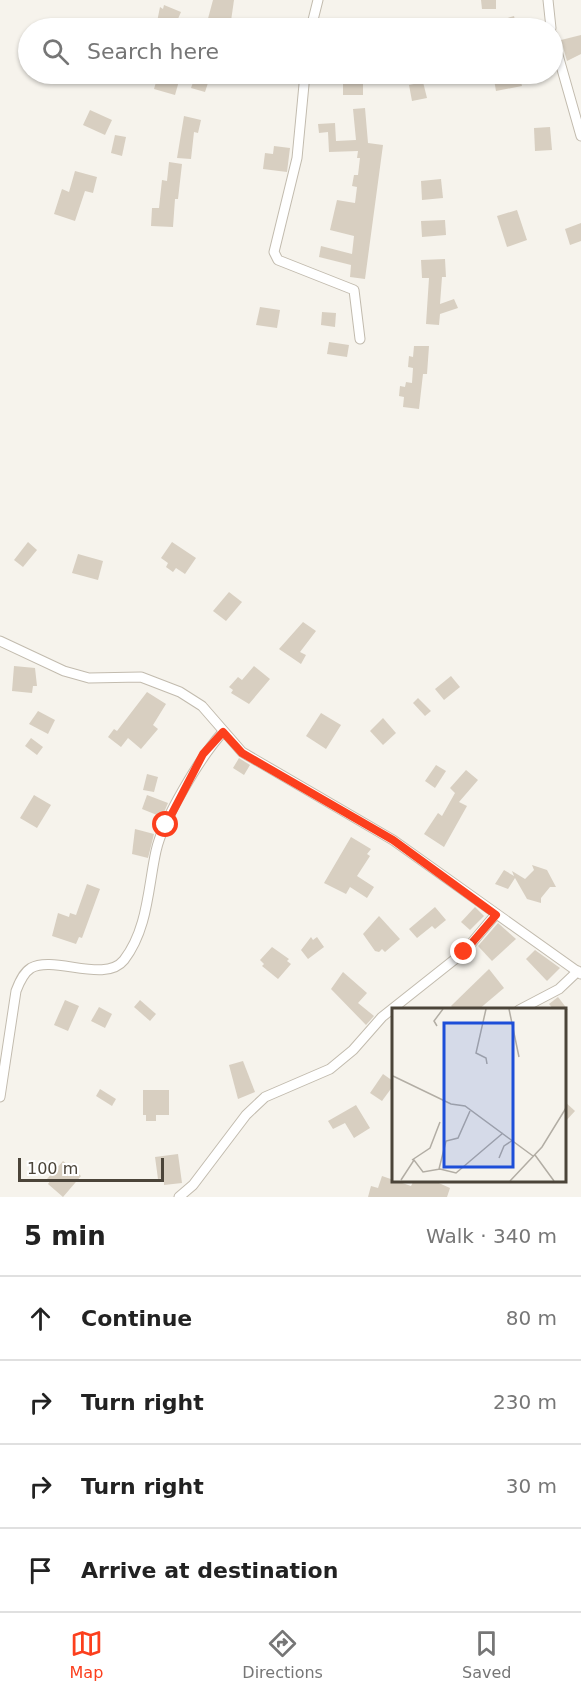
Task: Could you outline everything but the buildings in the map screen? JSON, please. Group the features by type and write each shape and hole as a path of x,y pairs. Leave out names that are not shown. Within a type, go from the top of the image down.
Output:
{"street":[{"path":"314,18 318,0"},
{"path":"548,0 550,18"},
{"path":"563,73 581,136"},
{"path":"304,84 297,158 274,252 278,260 354,290 360,339"},
{"path":"0,641 64,671 89,678 141,677 163,683 202,706 242,753 393,840 579,972 559,989 523,1008"},
{"path":"0,1097 16,991 21,979 30,968 42,965 100,969 113,968 123,961 139,934 156,849 166,825 203,754 223,732"},
{"path":"393,1008 464,952 496,915"},
{"path":"179,1197 194,1185 246,1115 265,1097 330,1069 353,1050 392,1009"}],"route":[{"path":"166,825 203,754 223,732 242,753 271,772 318,796 393,840 496,915 464,952"}]}
